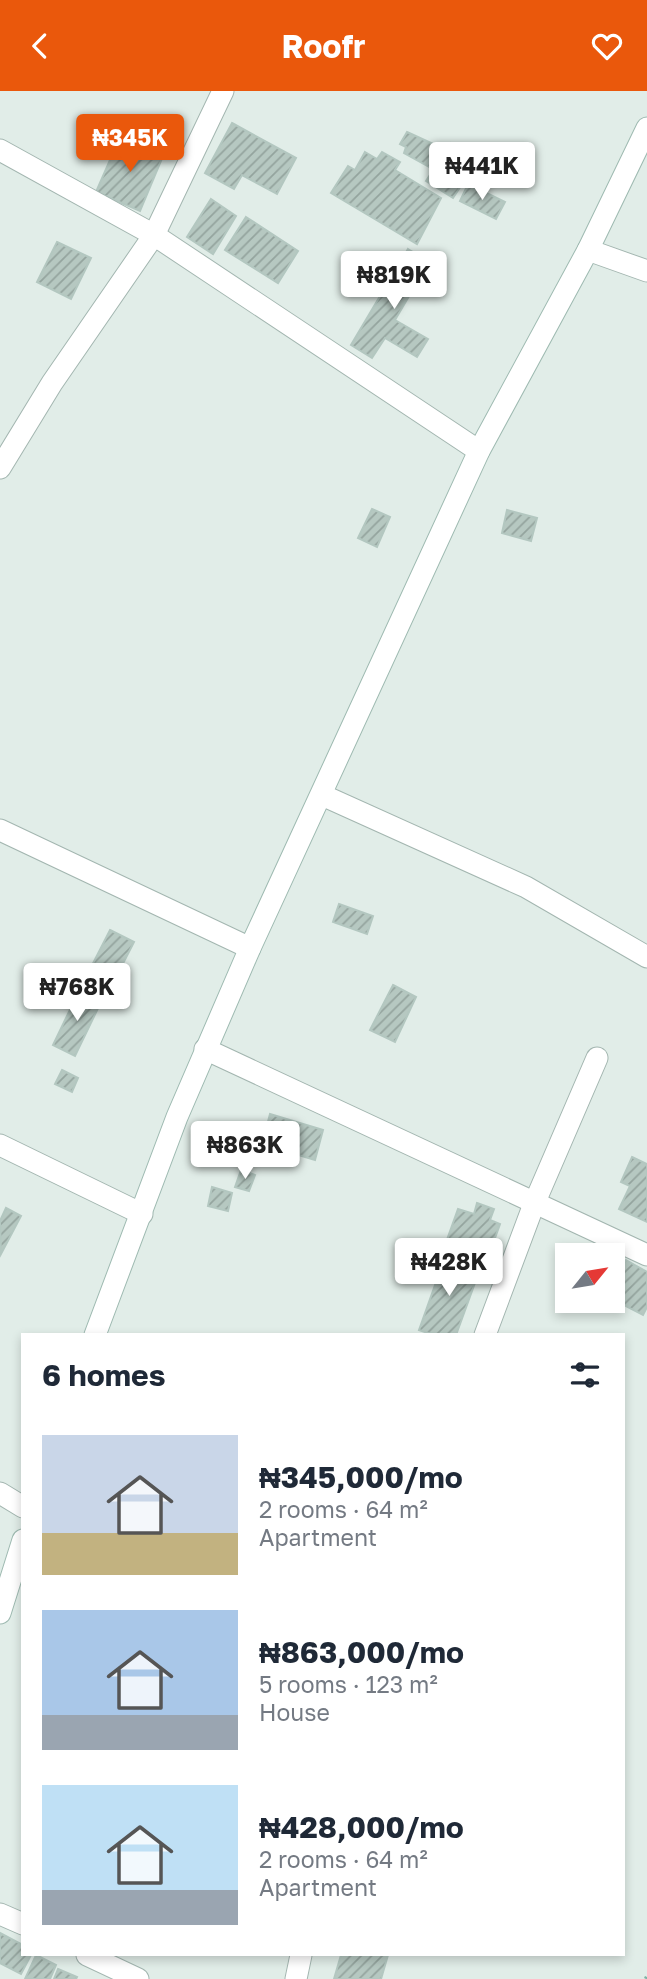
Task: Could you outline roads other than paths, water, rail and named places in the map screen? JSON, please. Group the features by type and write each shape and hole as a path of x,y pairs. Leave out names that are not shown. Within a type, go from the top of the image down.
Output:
{"street":[{"path":"0,468 52,383 153,235 223,91"},
{"path":"96,1333 205,1048 250,949 479,451 588,250 647,128"},
{"path":"0,150 153,235 479,451"},
{"path":"588,250 647,271"},
{"path":"322,795 526,887 647,957"},
{"path":"0,830 250,949"},
{"path":"205,1048 647,1255"},
{"path":"486,1333 534,1204 597,1058"},
{"path":"0,1145 142,1214"},
{"path":"0,1493 21,1506"},
{"path":"0,1613 21,1546"},
{"path":"0,1914 21,1923"},
{"path":"89,1956 138,1979"},
{"path":"296,1979 301,1956"}]}
